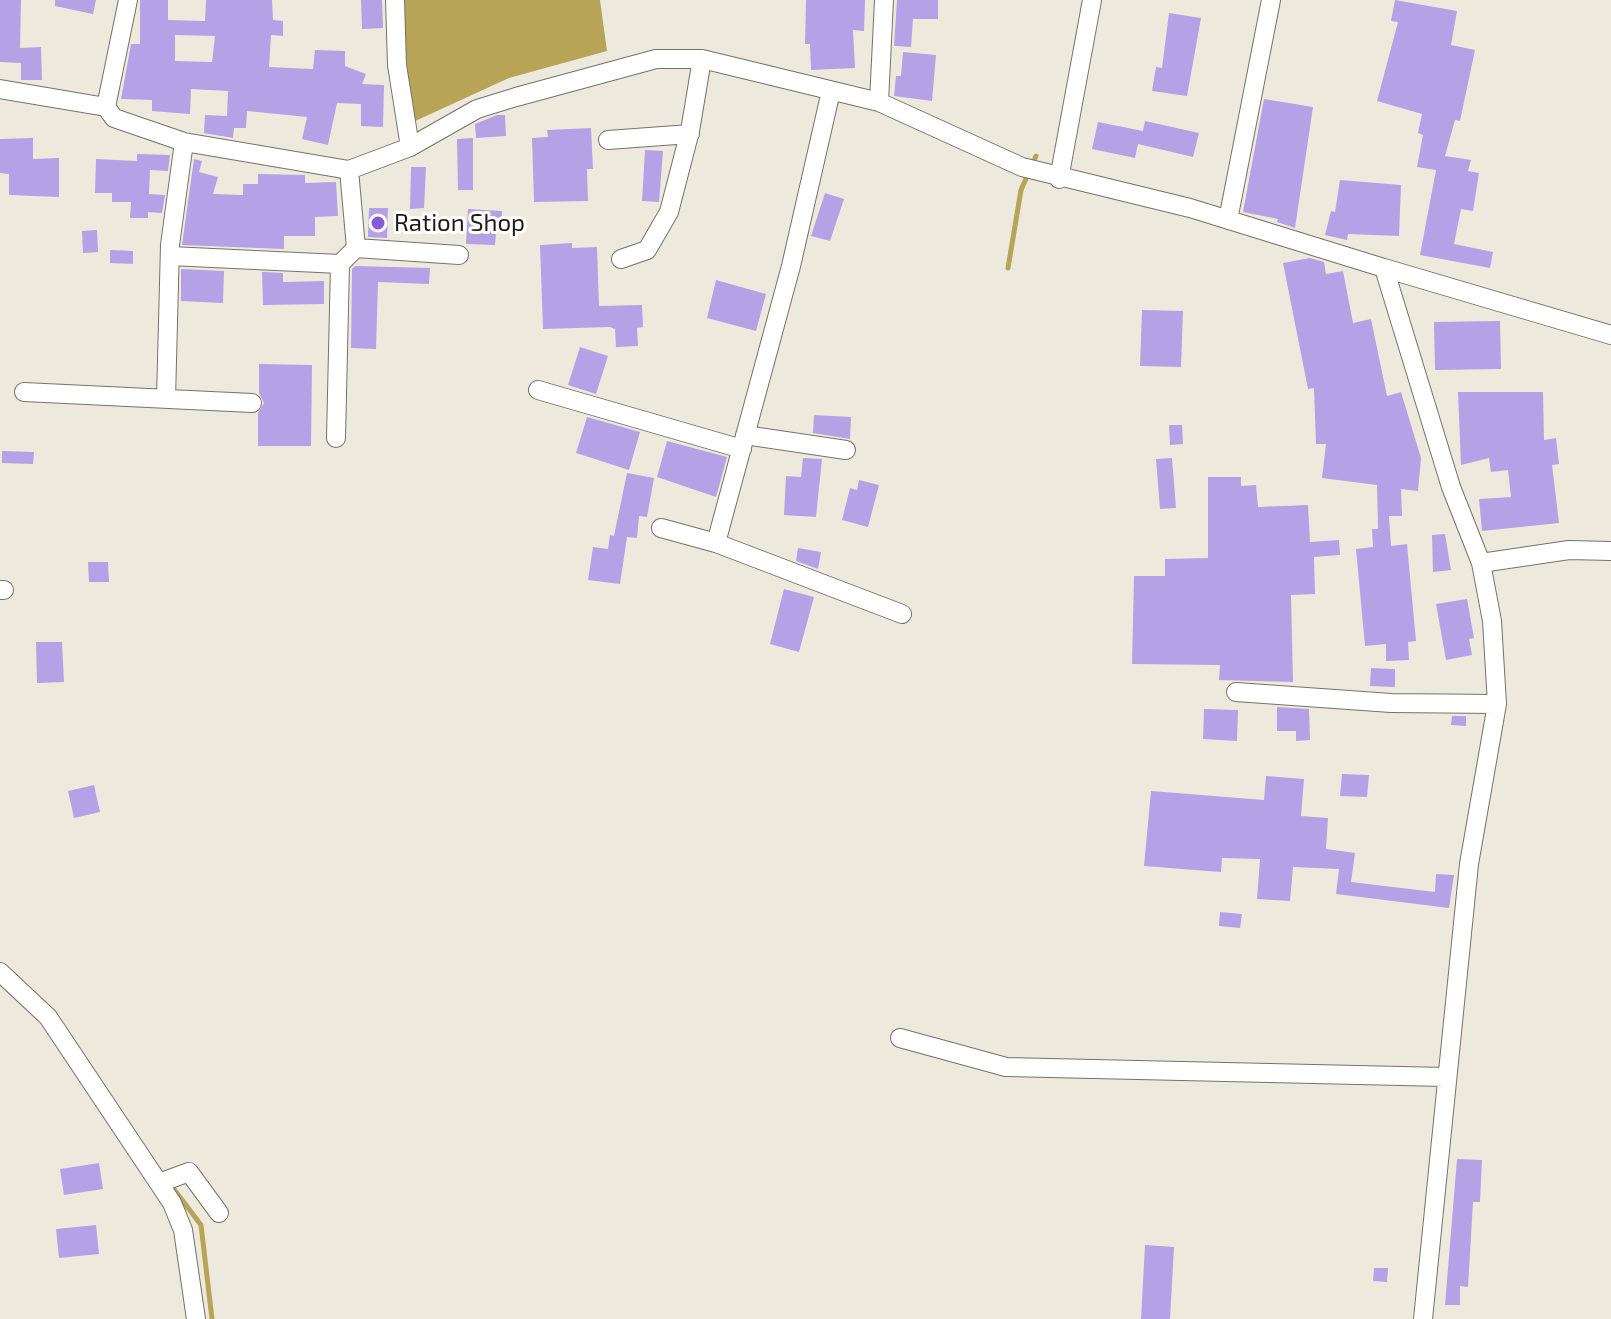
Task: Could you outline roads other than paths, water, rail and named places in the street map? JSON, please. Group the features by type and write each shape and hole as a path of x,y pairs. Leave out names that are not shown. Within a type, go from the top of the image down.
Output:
{"street":[{"path":"106,107 128,0"},
{"path":"395,0 397,65 410,147"},
{"path":"879,102 884,0"},
{"path":"1059,179 1092,0"},
{"path":"1228,220 1271,0"},
{"path":"0,89 106,107 114,118 184,142 349,170 410,147 477,109 656,59 702,59 879,102 1030,170 1059,179 1190,208 1611,335"},
{"path":"621,259 647,250 669,212 690,134 702,59"},
{"path":"716,543 791,266 831,91"},
{"path":"608,140 690,134"},
{"path":"166,399 170,256 184,142"},
{"path":"349,170 356,248"},
{"path":"336,438 340,264 356,248 459,255"},
{"path":"170,256 340,264"},
{"path":"1384,268 1451,487 1481,563 1492,621 1497,704 1469,864 1445,1077 1423,1319"},
{"path":"538,390 744,441 846,450"},
{"path":"24,392 252,403"},
{"path":"661,528 716,543 902,614"},
{"path":"1481,563 1569,550 1611,551"},
{"path":"1236,692 1391,703 1497,704"},
{"path":"0,972 48,1017 160,1182 183,1230 196,1319"},
{"path":"900,1038 1006,1067 1445,1077"},
{"path":"160,1182 189,1172 219,1213"}],"waterway":[{"path":"1008,268 1021,190 1036,156"},
{"path":"173,1188 201,1225 212,1319"}],"place":[{"name":"Ration Shop","path":"378,223"}]}
